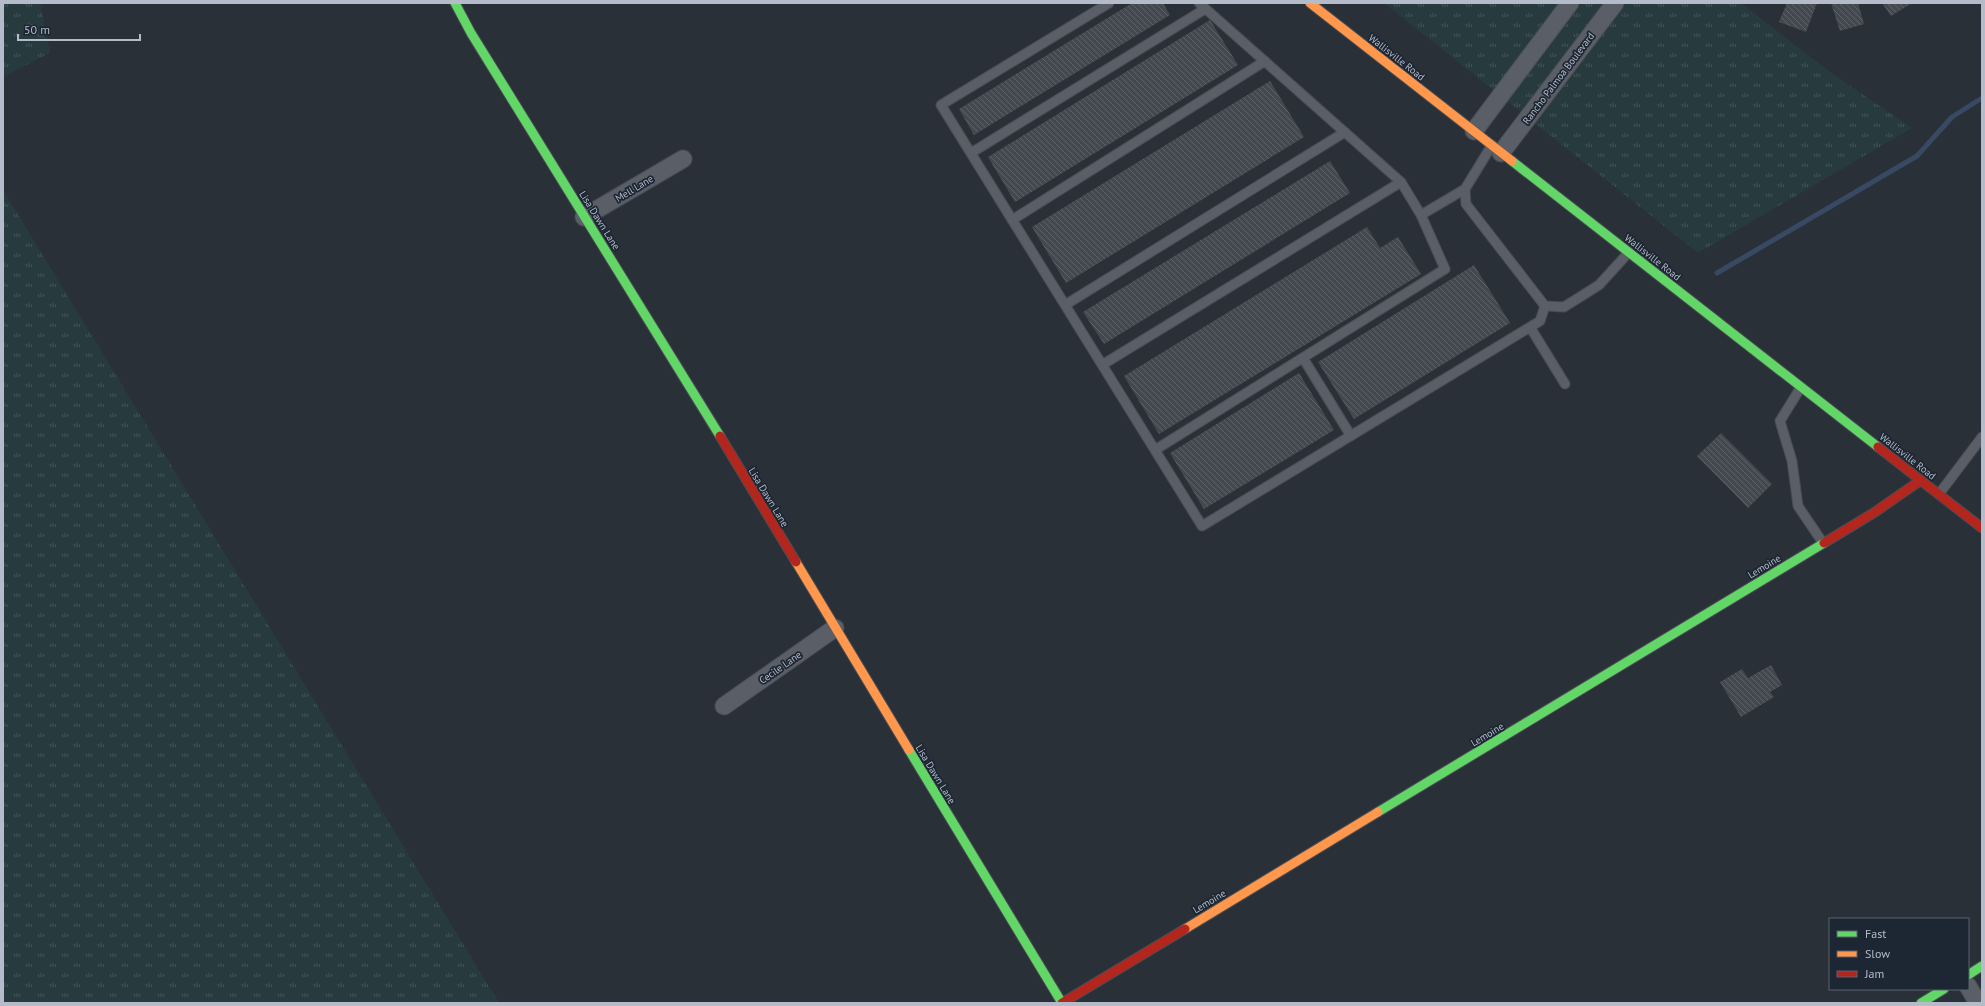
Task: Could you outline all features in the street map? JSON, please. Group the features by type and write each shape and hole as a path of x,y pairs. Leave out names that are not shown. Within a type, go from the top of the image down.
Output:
{"street":[{"name":"Lisa Dawn Lane","path":"454,3 584,217 659,336 1062,1003"},
{"name":"Wallisville Road","path":"1310,3 1982,528"},
{"path":"1474,132 1570,3"},
{"name":"Rancho Palmoa Boulevard","path":"1496,149 1615,3"},
{"name":"Mell Lane","path":"584,217 683,158"},
{"name":"Lemoine","path":"1062,1003 1875,512 1921,480"},
{"name":"Cecile Lane","path":"724,706 835,628"},
{"path":"1969,974 1982,966"},
{"path":"1969,988 1978,1003"},
{"path":"1921,1003 1942,990"}],"lane":[{"path":"1109,3 941,105 1202,526 1540,321 1545,306"},
{"path":"971,153 1202,6 1401,182 1421,215 1445,269 1155,450"},
{"path":"1012,220 1265,62"},
{"path":"1065,305 1345,132"},
{"path":"1421,215 1465,189 1496,149"},
{"path":"1102,365 1401,182"},
{"path":"1465,189 1466,204 1545,306 1564,307 1599,285 1629,252"},
{"path":"1530,327 1565,384"},
{"path":"1303,358 1351,436"},
{"path":"1801,387 1780,421 1792,461 1798,506 1823,543"},
{"path":"1939,494 1982,437"}],"green space":[{"path":"3,3 40,3 50,53 3,77"},
{"path":"1384,3 1741,3 1830,72 1912,128 1698,253"},
{"path":"3,190 499,1003 3,1003"}],"building":[{"path":"1132,3 1163,3 1170,15 974,135 959,109"},
{"path":"1787,3 1817,3 1806,32 1779,22"},
{"path":"1831,3 1858,3 1864,24 1840,31"},
{"path":"1882,3 1912,3 1891,16"},
{"path":"1210,20 1238,65 1015,202 988,157"},
{"path":"1270,81 1304,137 1066,283 1032,227"},
{"path":"1330,161 1350,193 1104,344 1083,312"},
{"path":"1367,227 1380,248 1398,237 1421,274 1159,434 1124,376"},
{"path":"1474,265 1510,323 1354,419 1318,362"},
{"path":"1299,373 1334,430 1204,509 1170,453"},
{"path":"1721,433 1772,484 1748,508 1697,456"},
{"path":"1771,665 1782,685 1770,692 1774,697 1741,717 1720,682 1742,669 1748,678"}],"waterway":[{"path":"1717,273 1917,156 1952,117 1982,98"}],"traffic: fast":[{"path":"455,3 471,33 720,436"},
{"path":"1512,161 1878,447"},
{"path":"1378,812 1824,543"},
{"path":"909,750 1062,1003"},
{"path":"1969,974 1982,966"},
{"path":"1921,1003 1942,990"}],"traffic: slow":[{"path":"1310,3 1512,161"},
{"path":"796,562 909,750"},
{"path":"1185,929 1378,812"}],"traffic: jam":[{"path":"720,436 796,562"},
{"path":"1878,447 1982,528"},
{"path":"1824,543 1875,512 1921,480"},
{"path":"1062,1003 1185,929"}]}
